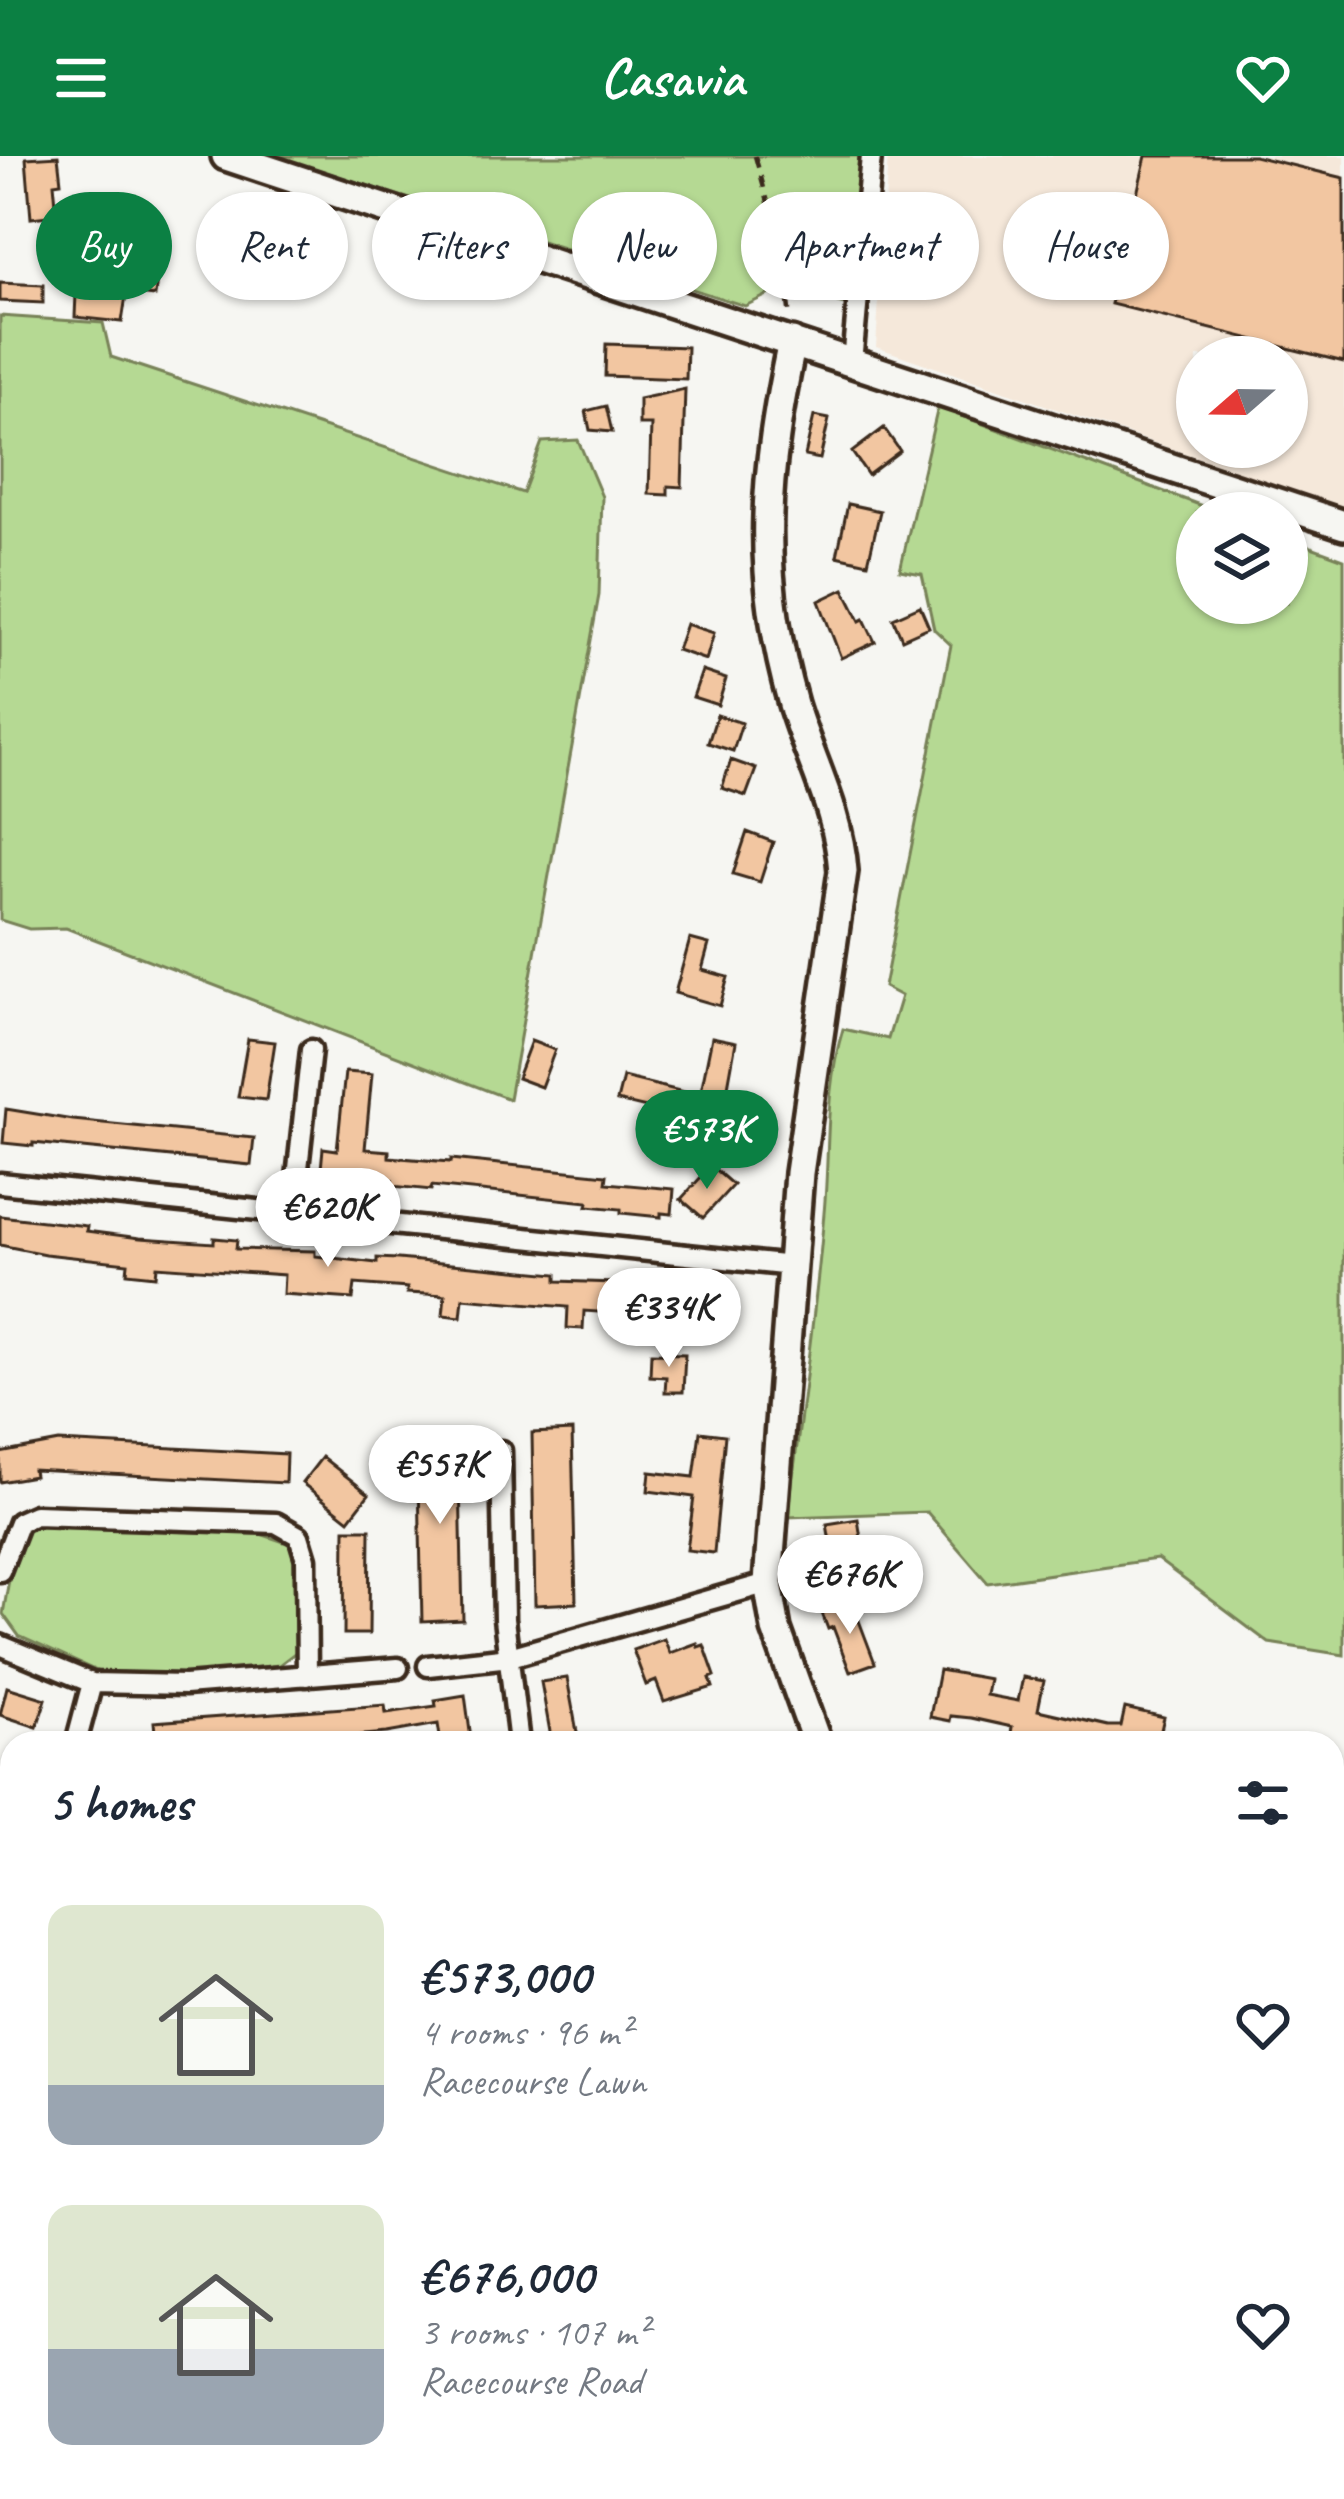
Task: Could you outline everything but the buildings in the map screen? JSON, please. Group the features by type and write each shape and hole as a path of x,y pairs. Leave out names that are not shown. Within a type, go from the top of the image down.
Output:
{"street":[{"path":"226,156 1344,525"},
{"path":"852,362 871,156"},
{"path":"792,342 770,468 769,602 795,709 831,808 842,871 808,1092 769,1583 776,1629 813,1731"},
{"path":"292,1214 311,1050"},
{"path":"0,1184 792,1266"},
{"path":"501,1450 504,1619 518,1731"},
{"path":"0,1570 19,1522 35,1515 276,1523 299,1536 305,1559 307,1676"},
{"path":"428,1666 510,1658 769,1583"},
{"path":"0,1645 92,1683 184,1685 398,1668"},
{"path":"79,1731 92,1683"}],"path":[{"path":"755,156 782,251 792,342"}],"shaded area":[{"path":"888,156 1344,156 1344,508 1228,468 1308,468 1308,336 1176,336 1176,450 876,347 879,300 979,300 979,192 886,192"}],"green space":[{"path":"275,156 859,156 857,192 741,192 741,300 757,300 745,306 717,297 717,192 572,192 572,251 548,243 548,192 388,192"},
{"path":"0,316 103,323 111,357 523,493 542,442 578,440 602,497 599,595 509,1099 66,928 29,929 0,920"},
{"path":"938,407 1176,496 1176,624 1308,624 1308,546 1344,559 1344,1655 1269,1643 1157,1559 988,1583 927,1512 788,1517 817,1289 837,1052 843,1029 888,1039 901,996 884,987 951,645 934,629 922,574 900,570"},
{"path":"27,1527 246,1529 293,1545 296,1652 279,1665 174,1677 108,1676 19,1636 3,1614 14,1551"}]}
